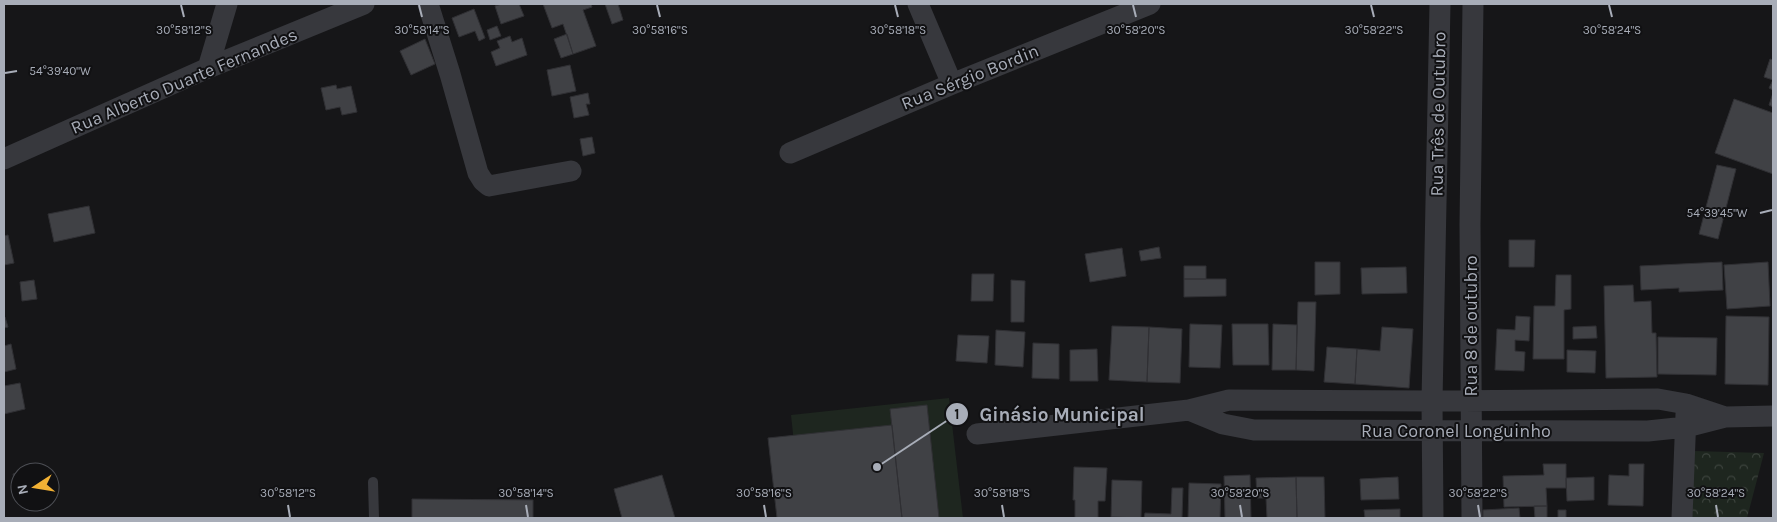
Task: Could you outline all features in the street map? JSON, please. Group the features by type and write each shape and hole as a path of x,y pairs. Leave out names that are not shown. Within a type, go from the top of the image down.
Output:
{"street":[{"path":"208,68 227,4"},
{"name":"Rua Alberto Duarte Fernandes","path":"4,159 208,68 364,4"},
{"path":"428,4 478,173 483,181 489,186 571,171"},
{"path":"918,4 952,84"},
{"name":"Rua Sérgio Bordin","path":"790,153 952,84 1150,4"},
{"name":"Rua Três de Outubro","path":"1437,225 1440,4"},
{"name":"Rua Três de Outubro","path":"1470,224 1473,4"},
{"path":"1437,225 1470,224"},
{"name":"Rua 8 de outubro","path":"1470,224 1472,518"},
{"name":"Rua 8 de outubro","path":"1432,518 1432,401 1437,225"},
{"name":"Rua Coronel Longuinho","path":"977,434 1188,410 1229,400 1471,401 1658,399 1686,404 1725,417"},
{"path":"1315,400 1315,430"},
{"path":"1573,400 1574,431"},
{"path":"1682,518 1686,404"},
{"name":"Rua Coronel Longuinho","path":"1188,410 1223,424 1254,430 1432,432 1648,431 1686,427 1725,417 1773,416"}],"lane":[{"path":"373,482 374,518"}],"green space":[{"path":"949,398 963,518 802,518 791,415"},
{"path":"1693,451 1764,453 1747,518 1692,518"}],"building":[{"path":"519,4 524,16 501,24 495,6"},
{"path":"543,4 591,4 592,7 583,10 596,46 573,54 563,24 552,28"},
{"path":"605,4 618,4 623,20 612,24"},
{"path":"474,9 485,38 479,41 475,31 459,37 452,18"},
{"path":"497,26 501,36 490,40 487,30"},
{"path":"567,34 573,54 561,58 554,39"},
{"path":"510,36 512,42 522,38 527,55 496,66 491,52 500,48 497,41"},
{"path":"425,39 435,64 411,75 400,51"},
{"path":"1770,59 1773,60 1773,80 1764,77"},
{"path":"570,65 576,91 552,96 547,70"},
{"path":"1773,80 1773,90 1769,88"},
{"path":"336,85 337,89 351,86 357,112 342,115 340,107 326,110 321,88"},
{"path":"588,93 590,104 586,104 589,115 574,118 570,97"},
{"path":"1773,93 1773,107 1769,105"},
{"path":"1734,99 1773,113 1773,174 1715,153"},
{"path":"592,137 595,153 583,156 580,139"},
{"path":"1717,165 1736,169 1718,239 1699,234"},
{"path":"89,206 95,233 54,242 48,214"},
{"path":"8,235 14,263 4,265 4,236"},
{"path":"1509,240 1535,240 1534,267 1509,267"},
{"path":"1159,247 1161,258 1141,261 1139,251"},
{"path":"1122,248 1126,276 1090,282 1085,254"},
{"path":"1315,262 1340,262 1340,294 1315,295"},
{"path":"1722,262 1723,290 1679,292 1679,288 1641,290 1640,266"},
{"path":"1768,262 1770,306 1727,309 1724,265"},
{"path":"1184,266 1206,266 1206,279 1184,279"},
{"path":"1406,267 1407,293 1362,294 1361,268"},
{"path":"972,274 994,274 993,301 971,301"},
{"path":"1556,275 1571,275 1571,309 1564,310 1564,359 1533,359 1534,306 1555,306"},
{"path":"1184,279 1226,279 1226,296 1184,297"},
{"path":"34,280 37,299 22,301 20,282"},
{"path":"1011,280 1025,281 1024,322 1011,322"},
{"path":"1633,285 1634,302 1651,301 1652,333 1656,333 1657,377 1606,378 1604,286"},
{"path":"1298,302 1316,302 1314,371 1296,370"},
{"path":"1516,316 1530,317 1529,341 1515,340 1515,351 1525,352 1524,371 1495,370 1497,329 1515,330"},
{"path":"1726,316 1769,317 1768,385 1725,384"},
{"path":"4,317 8,327 4,328"},
{"path":"1190,324 1222,325 1220,368 1189,367"},
{"path":"1232,324 1268,324 1269,365 1233,365"},
{"path":"1273,324 1297,325 1296,370 1272,370"},
{"path":"1112,326 1149,327 1147,382 1109,380"},
{"path":"1596,326 1597,338 1573,339 1573,327"},
{"path":"1149,327 1182,329 1180,383 1147,382"},
{"path":"1382,327 1413,329 1409,388 1355,384 1357,349 1380,351"},
{"path":"996,330 1025,332 1023,367 995,365"},
{"path":"958,335 989,336 987,363 956,361"},
{"path":"1658,337 1717,338 1716,375 1658,374"},
{"path":"1033,343 1059,344 1059,379 1032,378"},
{"path":"11,344 16,369 4,372 4,346"},
{"path":"1327,347 1357,349 1355,384 1324,382"},
{"path":"1097,349 1098,381 1070,381 1070,350"},
{"path":"1567,350 1596,351 1595,373 1567,372"},
{"path":"20,383 25,409 4,414 4,386"},
{"path":"927,405 939,518 902,518 890,409"},
{"path":"892,425 902,518 777,518 768,438"},
{"path":"1543,464 1566,464 1566,488 1546,488 1547,506 1504,507 1503,476 1544,475"},
{"path":"1629,464 1644,464 1643,506 1608,505 1609,475 1629,476"},
{"path":"1074,467 1107,468 1105,501 1098,501 1098,518 1075,518 1075,500 1073,500"},
{"path":"662,475 675,518 622,518 614,489"},
{"path":"1250,475 1251,518 1225,518 1224,476"},
{"path":"1296,477 1297,518 1267,518 1266,498 1257,498 1256,478"},
{"path":"1296,477 1324,477 1325,518 1297,518"},
{"path":"1398,477 1399,499 1361,500 1360,479"},
{"path":"1594,477 1594,500 1567,501 1566,478"},
{"path":"1112,480 1142,481 1141,518 1111,517"},
{"path":"1189,483 1221,484 1220,518 1188,518"},
{"path":"1172,488 1183,488 1182,518 1144,518 1145,513 1171,514"},
{"path":"412,499 533,500 533,518 412,518"},
{"path":"1534,506 1547,506 1547,518 1535,518"},
{"path":"1519,508 1520,518 1483,518 1483,510"},
{"path":"1400,509 1400,518 1365,518 1364,510"},
{"path":"1558,510 1566,510 1566,518 1558,518"}],"place":[{"name":"Ginásio Municipal","path":"877,467"}]}
